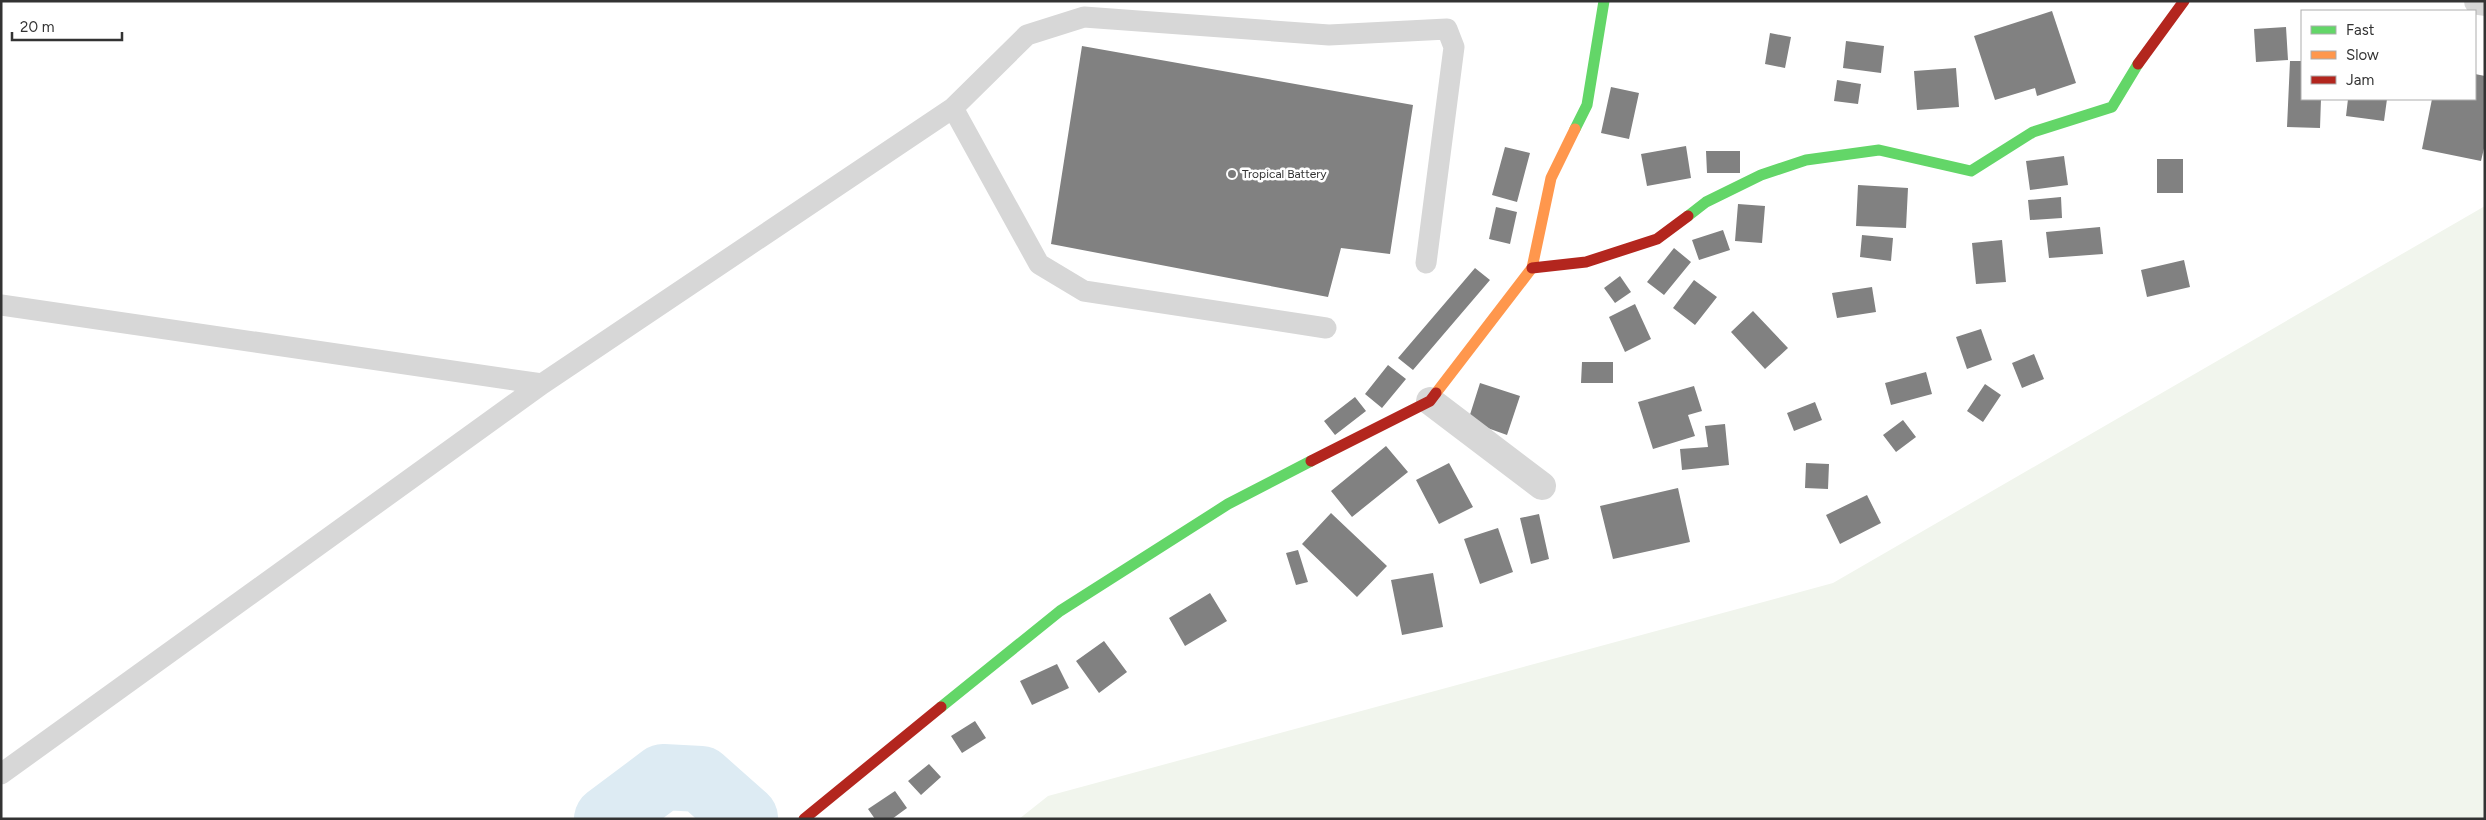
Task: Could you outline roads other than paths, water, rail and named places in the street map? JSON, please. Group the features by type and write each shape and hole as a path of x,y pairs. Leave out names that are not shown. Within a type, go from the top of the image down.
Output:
{"street":[{"path":"804,819 1060,612 1228,504 1430,402 1532,268 1551,178 1588,105 1604,1"},
{"path":"1532,268 1586,262 1657,239 1706,202 1761,175 1806,160 1879,150 1971,171 2033,132 2112,107 2146,52 2184,1"},
{"path":"2478,1 2485,2"},
{"path":"1430,402 1542,486"}],"lane":[{"path":"1,774 542,384 953,108 1027,35 1084,17 1329,34 1447,29 1454,47 1426,263"},
{"path":"953,108 1039,264 1084,291 1326,328"},
{"path":"1,304 542,384"}],"waterway":[{"path":"607,819 663,777 701,779 745,818"}],"place":[{"name":"Tropical Battery","path":"1232,174"}]}
